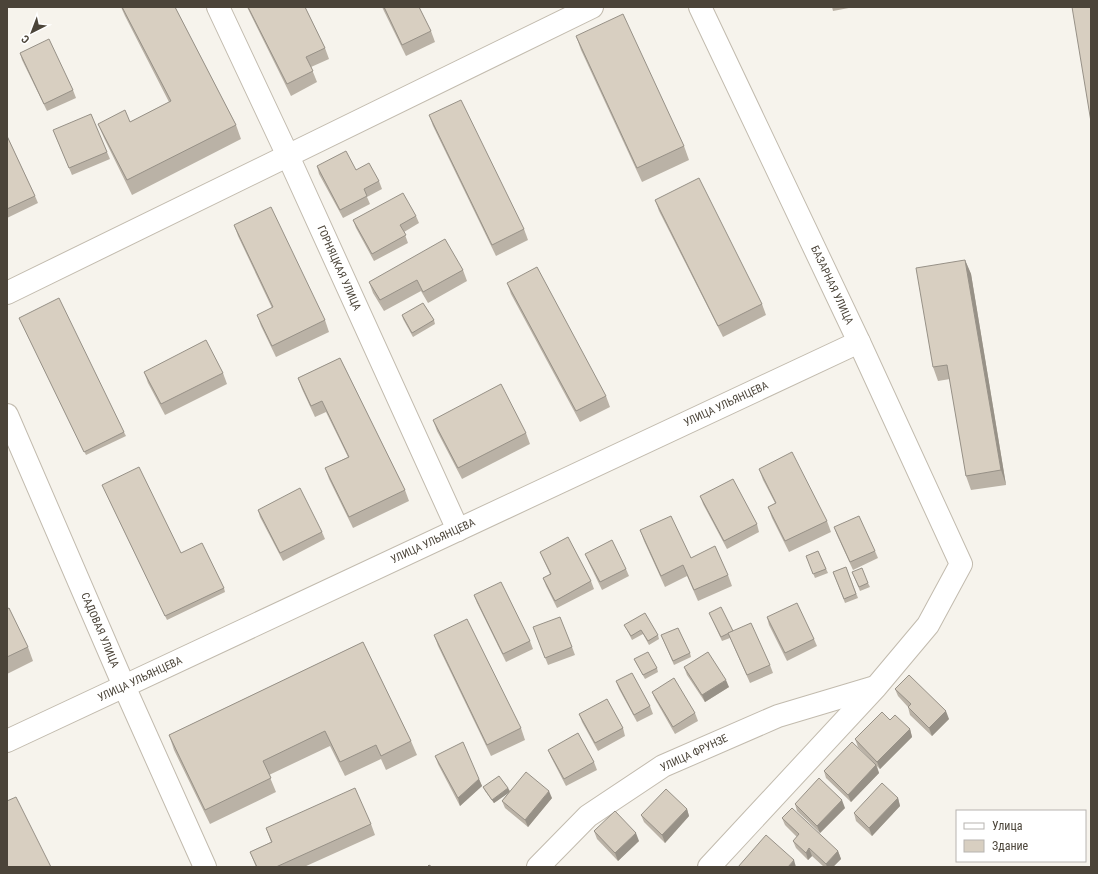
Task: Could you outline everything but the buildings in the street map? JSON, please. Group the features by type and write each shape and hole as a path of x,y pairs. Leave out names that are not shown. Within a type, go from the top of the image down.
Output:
{"street":[{"name":"ГОРНЯЦКАЯ УЛИЦА","path":"218,7 288,156 458,530"},
{"path":"7,293 592,7"},
{"name":"БАЗАРНАЯ УЛИЦА","path":"700,7 859,342 961,564 928,625 876,687"},
{"name":"УЛИЦА УЛЬЯНЦЕВА","path":"7,741 859,342"},
{"name":"САДОВАЯ УЛИЦА","path":"7,415 124,686 205,867"},
{"path":"709,867 876,687"},
{"name":"УЛИЦА ФРУНЗЕ","path":"538,867 588,816 663,766 778,716 876,687"}]}
